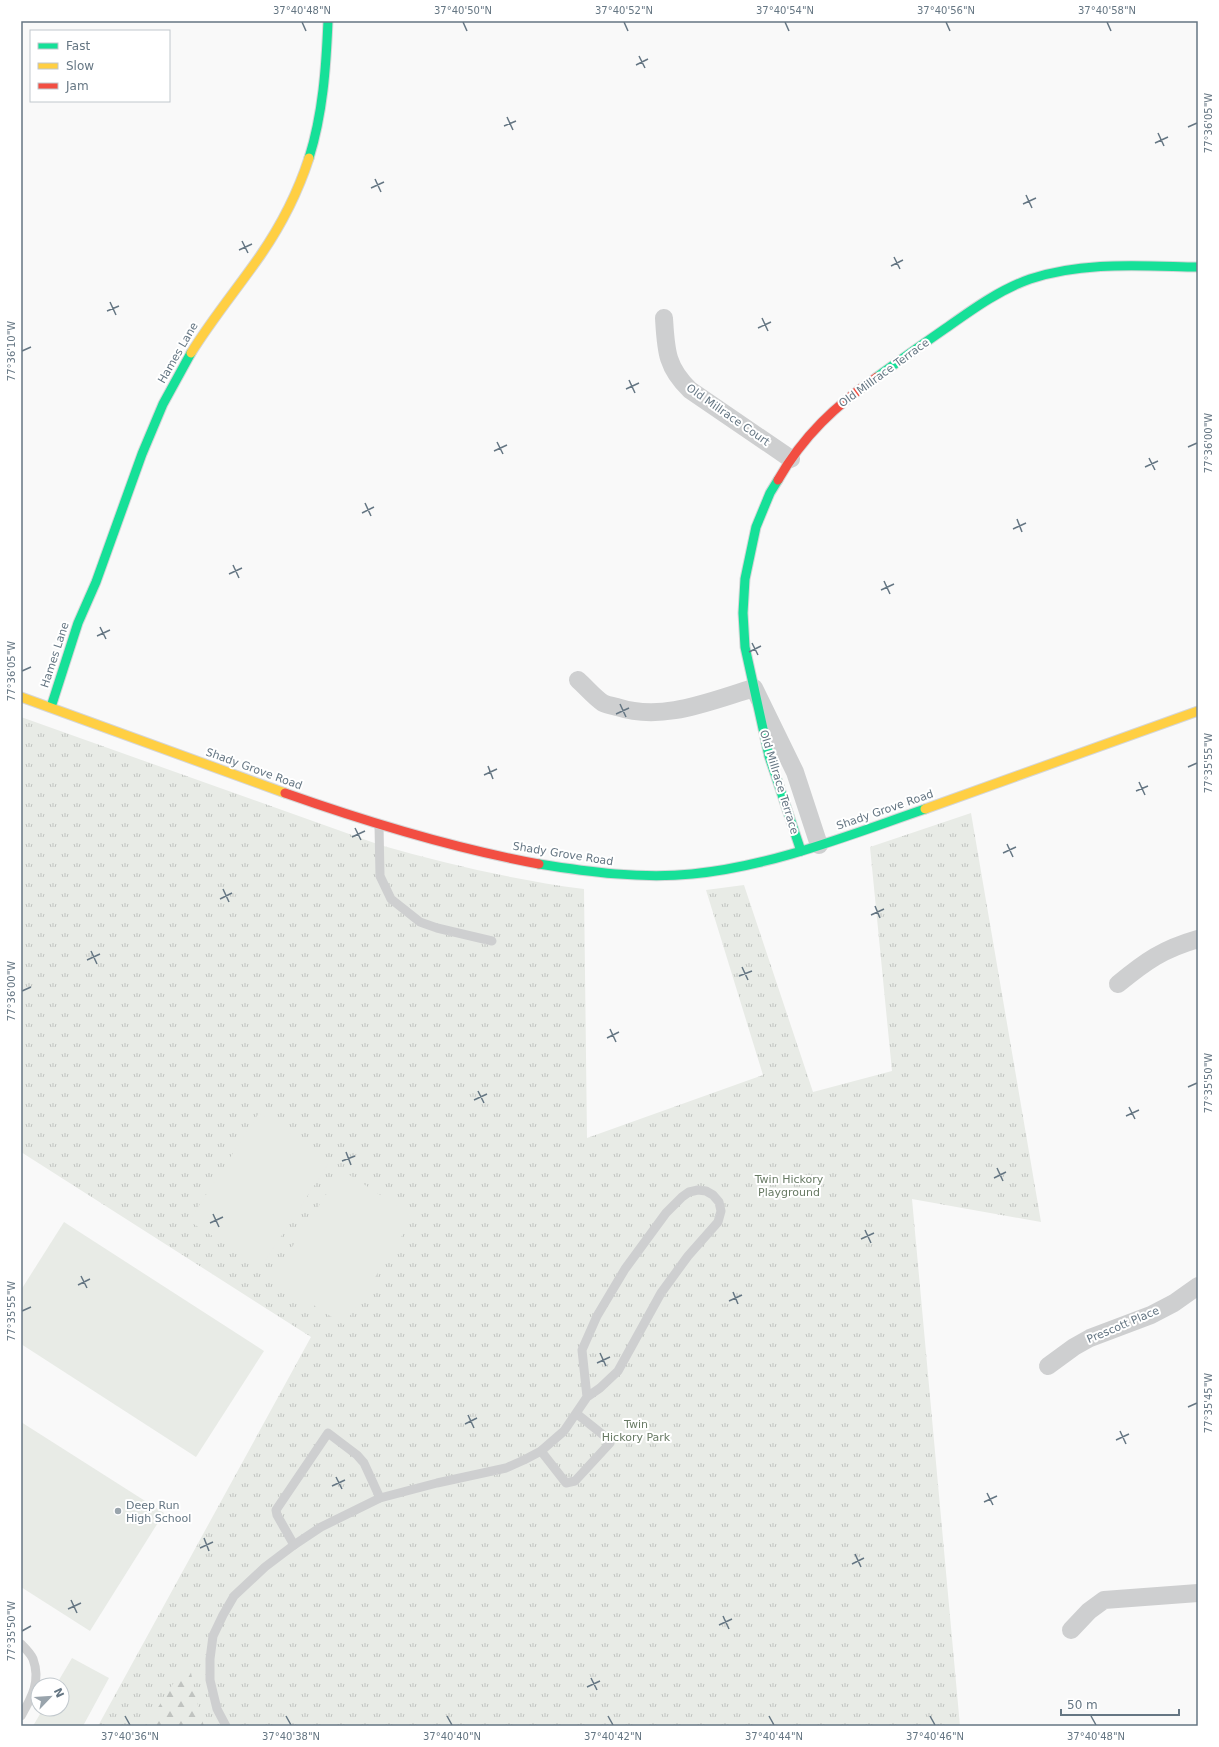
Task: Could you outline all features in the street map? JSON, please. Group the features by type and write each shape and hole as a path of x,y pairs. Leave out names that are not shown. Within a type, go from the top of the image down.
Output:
{"street":[{"name":"Hames Lane","path":"51,707 78,624 96,582 142,454 163,404 179,373 207,326 260,256 280,224 303,176 314,142 322,107 326,76 328,21"},
{"name":"Old Millrace Terrace","path":"800,852 769,756 745,647 743,613 746,574 756,527 770,494 791,459 809,434 858,390 981,302 1000,292 1027,280 1070,269 1121,267 1198,267"},
{"name":"Old Millrace Court","path":"664,318 670,364 678,378 690,390 791,459"},
{"path":"578,680 603,703 644,713 668,712 754,688"},
{"name":"Old Millrace Terrace","path":"754,688 795,772 820,845"},
{"name":"Shady Grove Road","path":"21,697 324,807 379,825 431,840 565,869 618,874 692,874 736,868 800,852 955,799 1198,711"},
{"path":"1118,984 1147,960 1177,945 1198,939"},
{"name":"Prescott Place","path":"1048,1366 1079,1344 1151,1315 1174,1303 1198,1286"},
{"path":"1071,1630 1089,1611 1104,1600 1198,1593"}],"lane":[{"path":"379,825 380,876 391,898 420,922 436,928 492,941"},
{"path":"226,1726 217,1709 210,1680 210,1659 213,1636 234,1596 265,1567 321,1527 380,1498 437,1483 506,1468 541,1450 564,1431 577,1414 587,1397 600,1388 618,1371 661,1292 688,1256 718,1222 721,1211 719,1202 713,1195 706,1191 698,1190 689,1192 682,1197 663,1218 625,1269 597,1316 582,1350 587,1397"},
{"path":"541,1450 566,1484 575,1481 610,1443 607,1438 577,1414"},
{"path":"294,1545 277,1515 276,1510 328,1433 357,1454 364,1463 380,1498"},
{"path":"21,1644 33,1658 36,1676 34,1694 21,1716"}],"green space":[{"name":"Twin Hickory Park","path":"21,717 380,845 481,871 584,889 587,1138 763,1075 706,890 744,885 813,1092 892,1071 870,847 971,813 1041,1222 912,1199 960,1726 98,1726 311,1337 21,1152"},
{"path":"259,1113 331,1160 261,1267 189,1221"},
{"path":"342,1170 414,1217 344,1325 272,1278"},
{"path":"64,1222 264,1351 196,1457 21,1344 21,1290"},
{"path":"21,1422 164,1513 90,1631 21,1587"},
{"path":"72,1658 109,1678 83,1726 33,1726 38,1717 70,1717 70,1677 61,1677"},
{"path":"184,1667 190,1668 199,1711 204,1726 146,1726"}],"traffic: fast":[{"path":"309,158 321,107 328,21"},
{"path":"877,377 976,307 997,294 1030,279 1050,273 1092,267 1198,267"},
{"path":"51,707 78,623 96,582 142,454 163,404 191,353"},
{"path":"778,480 770,493 756,527 745,579 743,613 745,647 769,756 801,851"},
{"path":"539,864 615,874 654,876 692,874 722,870 781,857 839,839 925,809"}],"traffic: slow":[{"path":"191,353 207,328 275,233 294,196 309,158"},
{"path":"21,697 285,793"},
{"path":"925,809 1198,711"}],"traffic: jam":[{"path":"778,480 798,449 822,422 834,410 877,377"},
{"path":"285,793 347,814 442,842 506,858 539,864"}],"place":[{"name":"Deep Run High School","path":"118,1511"}],"park label":[{"name":"Twin Hickory Playground","path":"789,1185"}]}
